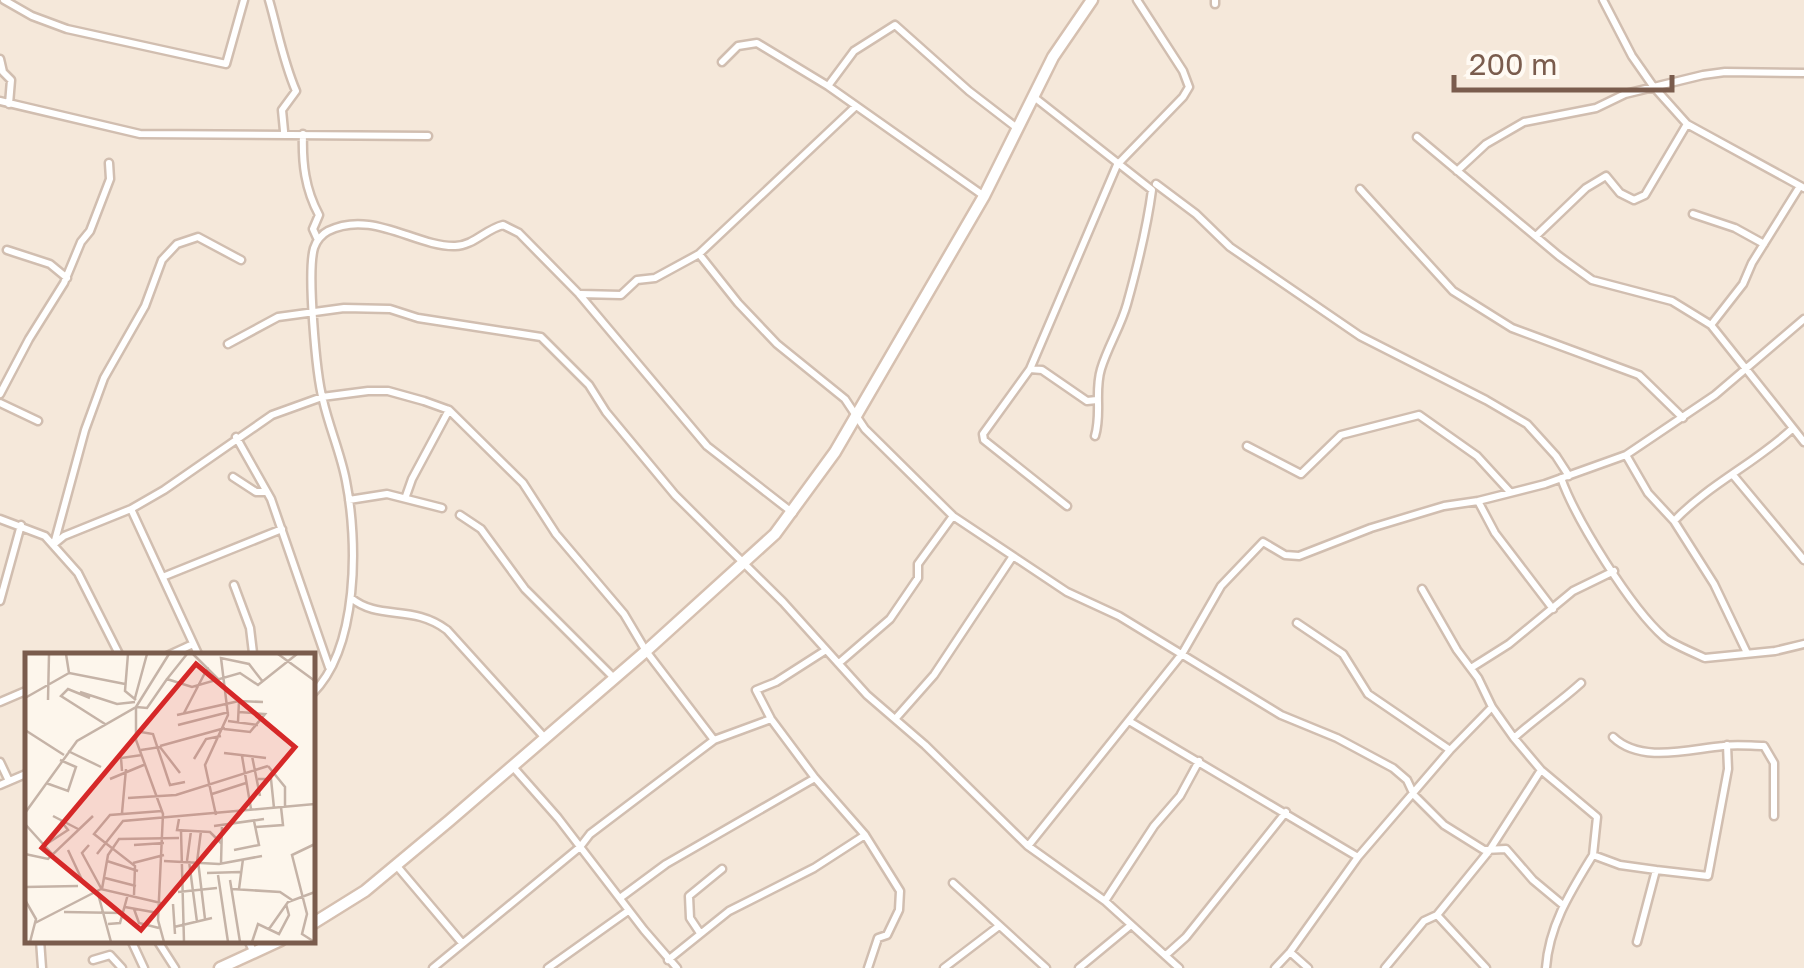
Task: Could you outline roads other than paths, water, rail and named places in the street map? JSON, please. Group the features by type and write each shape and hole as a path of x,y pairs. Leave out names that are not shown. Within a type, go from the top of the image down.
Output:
{"street":[{"path":"4,0 32,16 68,28 226,64 244,0"},
{"path":"269,0 280,32 285,66 296,91 282,110 284,130"},
{"path":"315,922 365,891 545,738 744,564 793,512 835,452 984,196 1064,38 1092,0"},
{"path":"1067,506 983,437 1030,368 1118,164 1183,97 1188,87 1183,71 1137,0"},
{"path":"1603,0 1632,56 1686,124 1802,187 1729,305 1711,325"},
{"path":"828,86 854,52 895,24 956,80 1017,128"},
{"path":"722,62 738,46 752,41 828,86 984,196"},
{"path":"0,59 3,72 11,80 4,102 140,134 428,136"},
{"path":"1457,171 1486,144 1524,122 1596,108 1653,86 1725,72 1804,73"},
{"path":"1034,97 1152,190 1127,304 1111,338 1096,398 1100,420 1095,436"},
{"path":"579,294 621,295 637,280 655,278 699,254 856,106"},
{"path":"1536,236 1577,196 1606,176 1620,193 1634,200 1645,195 1686,124"},
{"path":"303,134 302,160 312,202 320,215 313,229 318,240"},
{"path":"1417,137 1592,280 1672,302 1711,325 1804,442"},
{"path":"0,394 67,278 104,197 110,163"},
{"path":"1156,184 1196,214 1230,247 1360,336 1527,424 1556,456 1571,507 1638,608 1668,641 1705,658 1804,644"},
{"path":"1360,189 1453,291 1512,328 1639,375 1683,418"},
{"path":"1693,214 1735,228 1764,244"},
{"path":"315,690 330,669 346,626 351,598 349,500 322,397 314,314 313,251 318,240 330,230 360,225 456,246 503,225 519,232 579,294 706,446 793,512"},
{"path":"53,545 98,394 145,306 162,260 177,244 198,237 240,260"},
{"path":"7,250 50,264 67,278"},
{"path":"699,254 738,304 777,344 845,400 880,444 953,516 1067,592 1119,616 1282,715 1379,759 1408,780 1414,795 1444,825 1489,850 1506,849 1533,880 1564,905"},
{"path":"228,344 278,317 344,308 390,309 418,318 542,337 589,385 606,412 675,496 867,695 896,718 1028,846 1105,900 1179,968"},
{"path":"1028,846 1182,654 1221,586 1263,542 1286,555 1299,556 1372,528 1564,477 1626,455 1683,418 1804,319"},
{"path":"1030,368 1042,370 1087,401 1096,398"},
{"path":"53,545 73,531 164,490 272,414 322,397 388,391 449,410 523,483 556,534 624,614 646,651 714,740"},
{"path":"0,403 38,421"},
{"path":"406,496 449,410"},
{"path":"1247,446 1301,474 1341,435 1419,415 1476,456 1510,492"},
{"path":"1674,521 1793,428"},
{"path":"236,437 268,492 330,669"},
{"path":"1626,455 1648,493 1674,521 1714,584 1747,653"},
{"path":"1733,475 1804,560"},
{"path":"233,477 256,492 268,492"},
{"path":"349,500 381,494 406,496 442,508"},
{"path":"1478,501 1496,533 1552,609"},
{"path":"131,508 197,653"},
{"path":"460,515 481,529 524,590 613,677"},
{"path":"838,664 890,619 918,578 918,564 953,516"},
{"path":"0,519 46,536 78,572 118,653"},
{"path":"0,601 21,526"},
{"path":"165,576 282,529"},
{"path":"896,718 934,675 1013,556"},
{"path":"1470,668 1509,644 1573,590 1614,571"},
{"path":"234,585 250,628 254,653"},
{"path":"1422,588 1492,708 1514,738 1541,770 1597,817 1593,855 1548,940 1546,968"},
{"path":"351,598 363,608 431,617 545,738"},
{"path":"1297,623 1343,654 1368,694 1450,750"},
{"path":"174,653 193,644"},
{"path":"826,650 756,690 771,719 865,835 900,892 892,929 878,938 868,968"},
{"path":"1514,738 1580,683"},
{"path":"0,702 25,691"},
{"path":"1275,968 1358,857 1450,750 1492,708"},
{"path":"433,968 580,847 590,834 714,740 771,719"},
{"path":"1129,721 1358,857"},
{"path":"1613,738 1620,744 1668,753 1727,745 1764,746 1774,763 1774,816"},
{"path":"1593,855 1620,864 1708,876 1728,769 1727,745"},
{"path":"1105,900 1154,826 1180,796 1198,761"},
{"path":"0,762 9,780"},
{"path":"512,766 676,968"},
{"path":"1384,968 1424,921 1436,915 1489,850 1541,770"},
{"path":"0,785 25,774"},
{"path":"620,898 666,864 815,778"},
{"path":"1166,956 1186,937 1286,812"},
{"path":"668,960 729,911 814,868 865,835"},
{"path":"396,865 462,943"},
{"path":"700,933 690,918 689,896 722,868"},
{"path":"1637,942 1656,870"},
{"path":"953,883 1046,968"},
{"path":"548,968 628,910"},
{"path":"1436,915 1486,968"},
{"path":"1078,968 1131,925"},
{"path":"946,967 999,926"},
{"path":"40,943 42,968"},
{"path":"132,943 144,968"},
{"path":"159,943 175,968"},
{"path":"220,968 250,946"},
{"path":"1290,952 1308,968"},
{"path":"93,960 110,955 122,968"}]}
